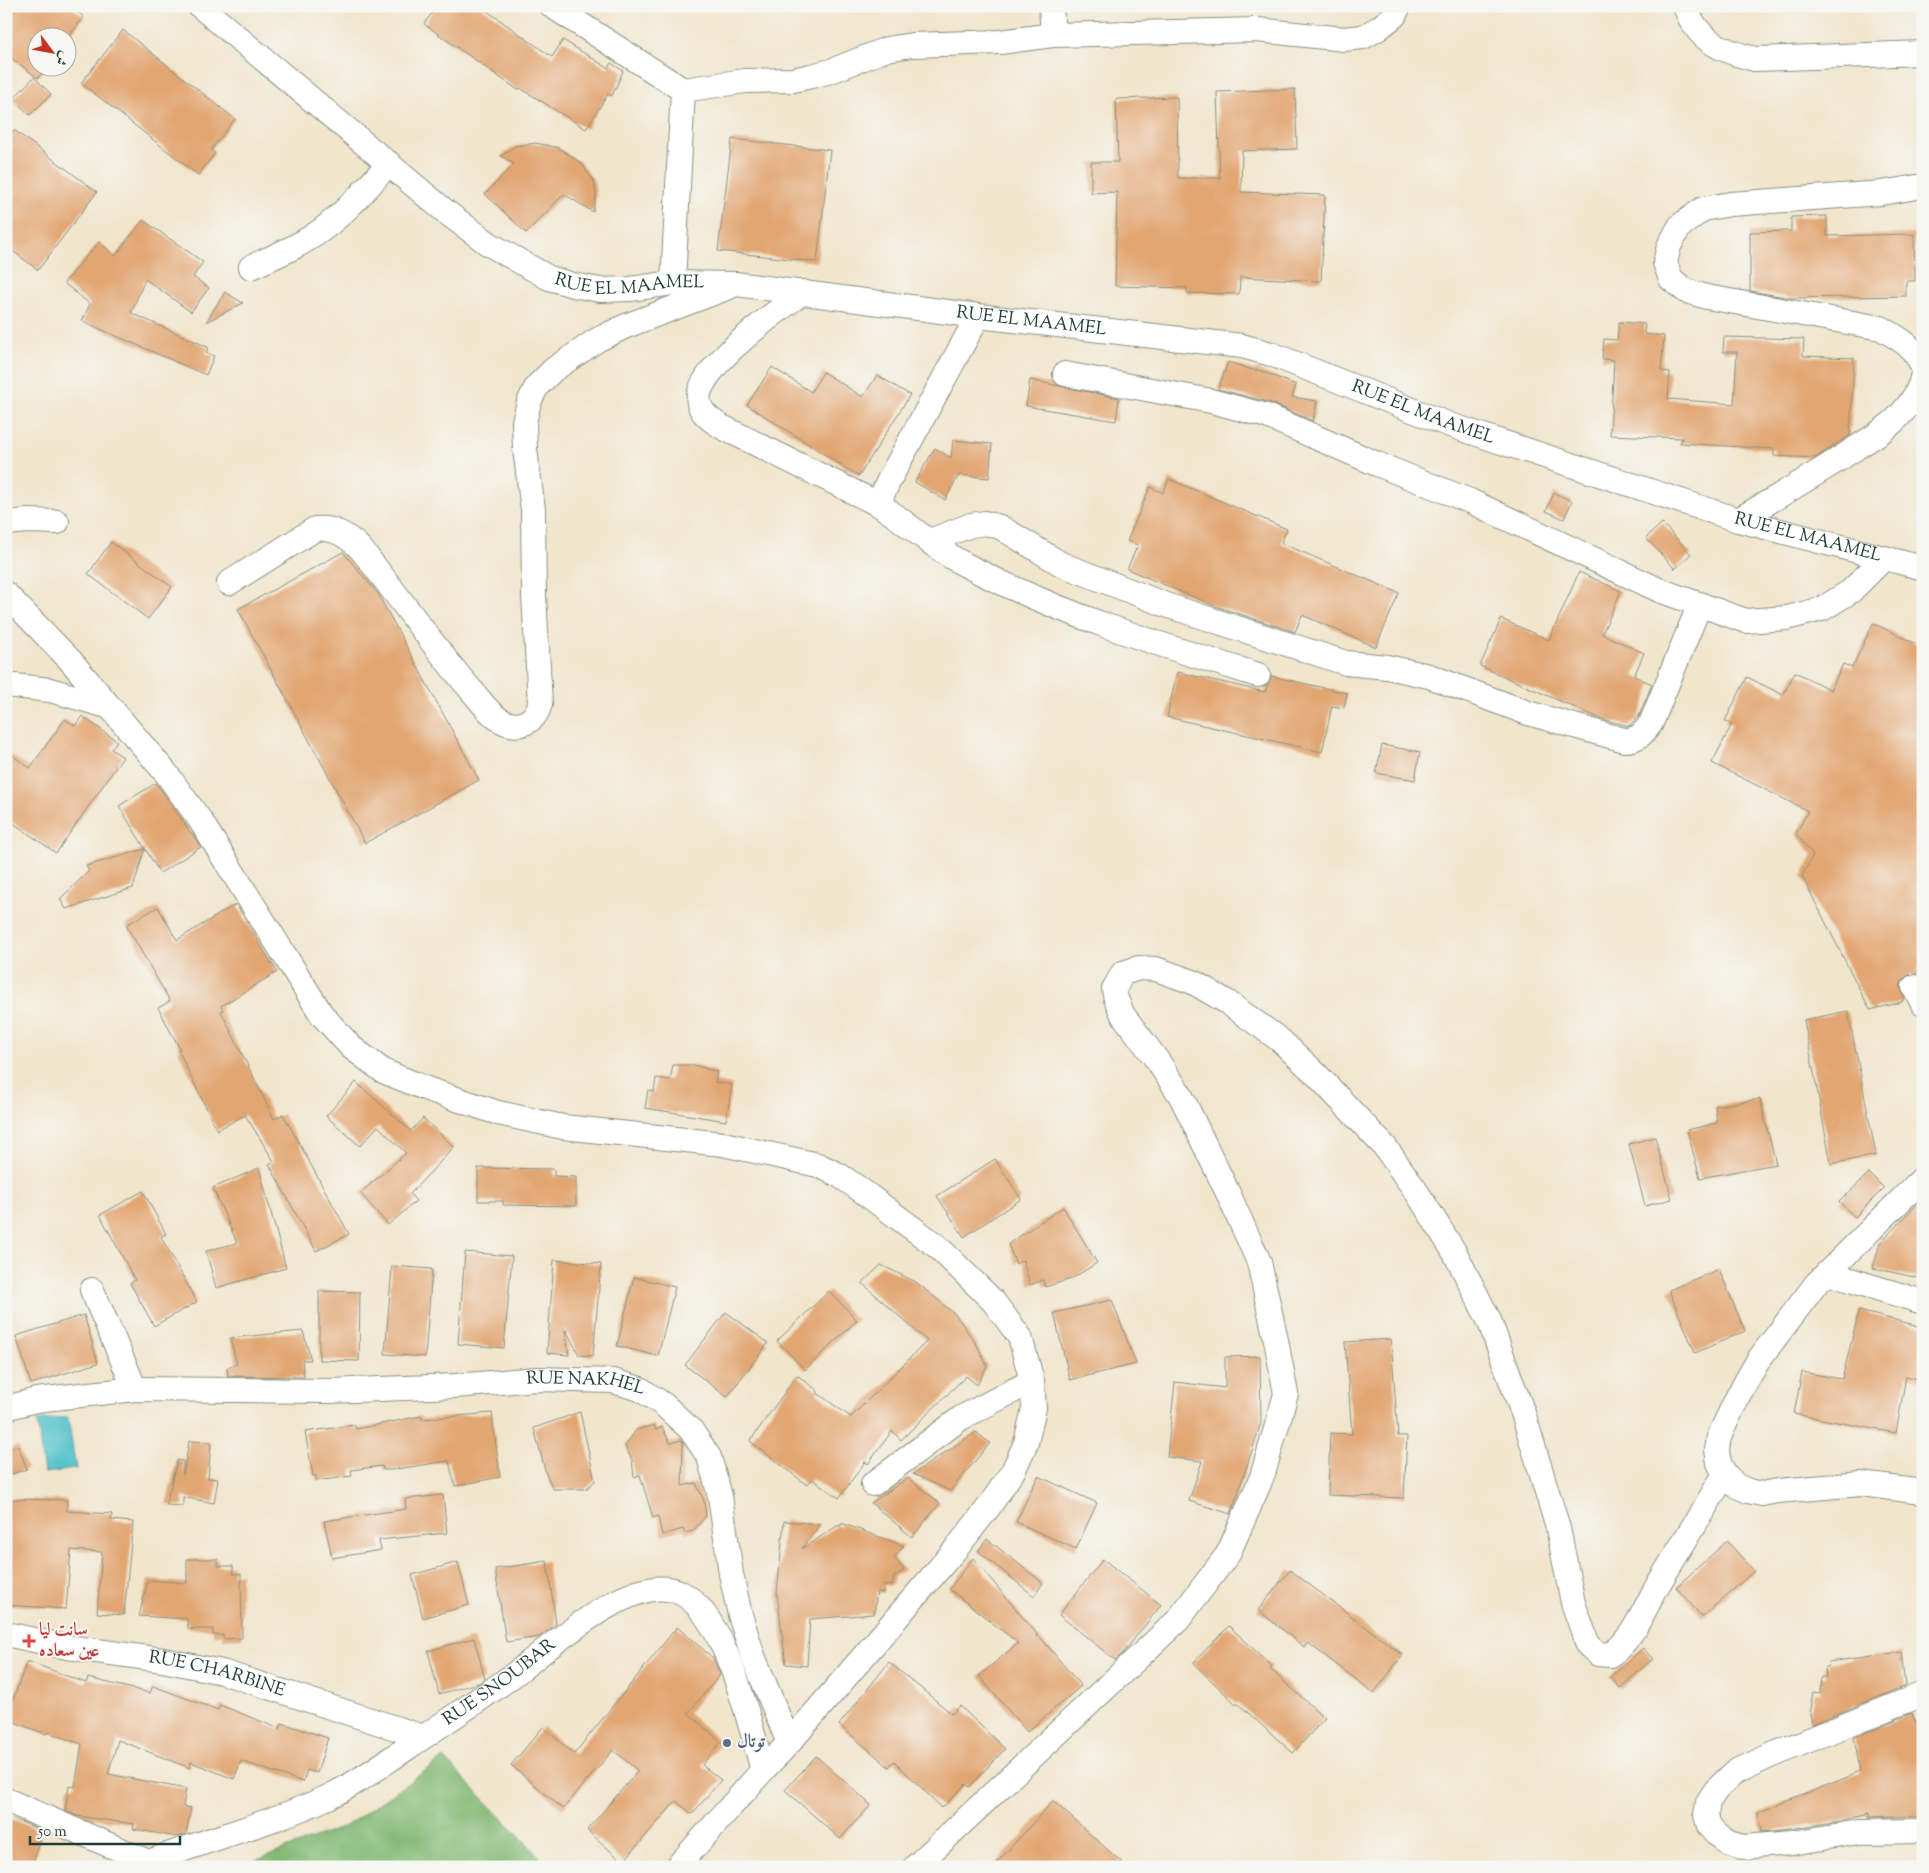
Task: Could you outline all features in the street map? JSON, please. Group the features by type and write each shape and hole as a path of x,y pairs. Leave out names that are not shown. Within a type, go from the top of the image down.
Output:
{"street":[{"name":"RUE EL MAAMEL","path":"200,6 446,212 490,244 548,278 600,290 630,289 672,283 736,284 978,316 1242,346 1272,354 1450,424 1738,520 1923,568"},
{"path":"552,6 683,90 745,81 793,80 831,71 887,49 912,45 1000,42 1053,35 1257,30 1344,39 1363,37 1379,28 1394,16 1399,6"},
{"path":"1051,6 1053,35"},
{"path":"1685,6 1696,29 1710,42 1729,53 1755,59 1923,53"},
{"path":"672,283 683,90"},
{"path":"251,267 284,252 322,230 356,201 389,164"},
{"path":"1923,186 1848,196 1730,204 1703,209 1680,226 1669,246 1665,263 1671,278 1686,291 1707,297 1881,328 1904,341 1918,355 1923,367"},
{"path":"229,583 315,529 334,529 359,547 455,672 491,712 501,721 513,724 523,724 531,720 537,714 540,704 534,595 533,510 525,449 524,422 529,402 537,386 552,370 597,340 626,326 736,284"},
{"path":"803,292 767,318 721,361 701,387 698,392 698,402 708,418 722,427 878,504 961,562 1037,598 1102,625 1258,675"},
{"path":"878,504 890,478 978,316"},
{"path":"1738,520 1842,458 1884,429 1902,413 1915,395 1922,383 1923,373"},
{"path":"1064,374 1210,401 1267,416 1377,464 1470,501 1659,590 1746,621 1787,618 1822,609 1851,591 1884,558"},
{"path":"6,523 28,521 57,522"},
{"path":"930,541 971,525 985,523 1000,527 1061,564 1166,605 1346,663 1387,667 1429,676 1528,713 1624,740 1633,740 1643,734 1651,723 1700,604"},
{"path":"6,594 70,660 166,773 200,820 322,1015 351,1047 383,1071 427,1090 498,1113 563,1128 723,1144 818,1165 839,1175 938,1247 993,1301 1020,1337 1032,1381 1034,1408 1026,1443 1013,1471 955,1550 789,1743 677,1867"},
{"path":"6,685 50,690 108,706"},
{"path":"915,1867 1178,1620 1228,1554 1262,1477 1286,1394 1258,1262 1216,1167 1181,1096 1123,1015 1114,989 1123,973 1139,968 1156,969 1177,976 1193,982 1258,1022 1316,1074 1385,1147 1418,1194 1455,1253 1489,1320 1524,1416 1558,1528 1573,1603 1588,1645 1598,1654 1610,1655 1618,1650 1628,1638 1725,1474"},
{"path":"1923,1178 1816,1284 1759,1359 1739,1394 1719,1437 1718,1456 1725,1474 1735,1485 1748,1491 1762,1494 1861,1484 1923,1492"},
{"path":"1827,1273 1923,1302"},
{"path":"92,1290 135,1389"},
{"name":"RUE NAKHEL","path":"6,1408 36,1400 135,1389 330,1391 454,1386 536,1379 613,1381 640,1388 664,1405 691,1430 709,1457 720,1496 731,1574 740,1615 753,1656 789,1743"},
{"path":"873,1484 962,1418 1032,1381"},
{"name":"RUE SNOUBAR","path":"143,1864 327,1797 362,1778 512,1676 596,1613 638,1591 659,1588 678,1591 690,1598 703,1610 713,1624 733,1674 763,1770"},
{"name":"RUE CHARBINE","path":"6,1634 67,1647 163,1660 222,1672 423,1737"},
{"path":"1923,1694 1772,1755 1735,1772 1716,1790 1708,1802 1706,1815 1709,1826 1716,1834 1729,1843 1743,1847 1867,1832 1923,1831"},
{"path":"6,1800 143,1864"}],"green space":[{"path":"444,1758 540,1857 533,1867 239,1867 346,1826"}],"water":[{"path":"68,1417 76,1469 44,1473 37,1421"}],"building":[{"path":"6,6 70,6 84,17 76,28 28,28 28,70 6,54"},
{"path":"437,6 480,6 552,57 563,40 608,68 611,63 623,71 612,96 608,94 586,129 520,88 518,90 424,24"},
{"path":"123,30 235,119 211,150 215,153 198,175 81,83"},
{"path":"33,78 51,94 30,115 13,99"},
{"path":"1295,89 1297,149 1242,151 1241,192 1325,195 1321,281 1240,277 1239,294 1187,293 1187,288 1115,286 1117,192 1091,193 1091,162 1118,162 1116,99 1177,97 1178,178 1220,178 1217,92"},
{"path":"14,130 97,192 38,270 6,246 6,140"},
{"path":"732,139 830,150 817,262 718,251"},
{"path":"536,143 559,148 581,163 594,181 596,195 593,212 564,194 526,233 485,194 514,164 501,156 515,146"},
{"path":"1827,216 1827,236 1914,234 1915,281 1906,281 1906,296 1791,298 1750,291 1750,232 1791,231 1791,217"},
{"path":"143,220 203,262 193,277 209,288 191,312 145,279 131,313 208,347 206,353 214,356 206,375 82,321 90,304 64,283 99,242 115,256"},
{"path":"225,292 243,303 206,322"},
{"path":"1619,322 1645,324 1644,334 1664,336 1661,371 1670,372 1668,399 1734,404 1737,352 1723,352 1724,337 1804,339 1803,356 1854,358 1850,435 1815,458 1774,456 1774,449 1680,443 1682,438 1610,435 1614,360 1602,359 1604,339 1617,340"},
{"path":"1228,362 1256,371 1256,369 1296,385 1292,397 1317,401 1313,421 1271,403 1218,389"},
{"path":"772,367 811,392 823,372 863,397 877,375 910,395 859,476 747,405"},
{"path":"1030,380 1119,398 1116,421 1026,406"},
{"path":"953,440 992,444 989,478 959,475 945,500 915,482 935,448 951,458"},
{"path":"1169,479 1287,529 1281,543 1399,593 1376,647 1302,615 1295,632 1215,606 1127,569 1138,545 1127,541 1150,487 1163,493"},
{"path":"1554,493 1572,501 1564,519 1546,511"},
{"path":"1662,523 1691,554 1675,569 1646,538"},
{"path":"111,542 172,587 148,619 88,574"},
{"path":"343,552 378,594 479,780 365,843 238,609"},
{"path":"1579,572 1621,591 1602,634 1644,653 1634,676 1652,684 1639,716 1629,726 1601,719 1480,666 1501,619 1549,640"},
{"path":"1873,623 1923,647 1923,959 1916,974 1908,975 1902,980 1900,987 1904,997 1902,1002 1870,1010 1802,876 1813,855 1796,834 1808,811 1712,763 1732,724 1725,721 1747,677 1783,695 1795,672 1831,690 1843,664 1852,668"},
{"path":"1177,672 1265,692 1271,676 1347,693 1344,708 1332,706 1322,752 1167,717"},
{"path":"82,716 117,741 111,749 123,757 56,853 6,818 6,751 30,768 65,719 75,726"},
{"path":"1382,745 1420,752 1415,780 1376,773"},
{"path":"156,783 201,847 160,873 119,806"},
{"path":"145,849 133,888 66,909 60,899 89,871 86,866"},
{"path":"236,904 277,972 221,1006 223,1010 221,1011 274,1119 283,1114 349,1234 316,1251 269,1164 274,1161 245,1115 217,1130 178,1050 180,1049 158,1008 170,1001 126,925 158,907 177,940"},
{"path":"1848,1011 1876,1155 1831,1164 1804,1020"},
{"path":"673,1065 694,1065 717,1072 715,1082 732,1085 726,1121 645,1108 648,1090 654,1092 656,1078 670,1080"},
{"path":"356,1082 411,1131 423,1118 454,1147 410,1194 416,1201 388,1225 360,1193 406,1153 378,1126 360,1146 326,1116"},
{"path":"1760,1099 1776,1164 1700,1178 1687,1130 1717,1123 1715,1106"},
{"path":"1655,1137 1672,1199 1645,1206 1629,1144"},
{"path":"995,1159 1021,1199 964,1237 937,1196"},
{"path":"259,1168 286,1268 216,1288 206,1251 237,1243 213,1188"},
{"path":"478,1168 554,1169 554,1176 576,1177 576,1206 503,1205 503,1201 478,1201"},
{"path":"1869,1173 1884,1188 1855,1217 1839,1202"},
{"path":"143,1191 166,1234 161,1237 197,1302 154,1326 130,1283 135,1280 100,1215"},
{"path":"1923,1198 1923,1279 1873,1268 1880,1243"},
{"path":"1063,1207 1097,1263 1071,1279 1045,1287 1043,1280 1030,1285 1023,1260 1016,1264 1008,1244"},
{"path":"465,1252 512,1256 504,1348 458,1344"},
{"path":"554,1260 601,1264 593,1356 579,1355 566,1330 569,1355 547,1353"},
{"path":"881,1265 916,1282 955,1314 977,1345 987,1366 977,1385 966,1376 901,1440 892,1431 868,1464 865,1462 839,1498 812,1479 807,1485 750,1441 797,1375 818,1391 817,1393 851,1417 927,1341 862,1283"},
{"path":"392,1266 432,1269 425,1357 385,1354"},
{"path":"1719,1269 1745,1331 1695,1353 1669,1290"},
{"path":"634,1277 675,1287 658,1356 617,1346"},
{"path":"319,1291 360,1292 359,1361 319,1360"},
{"path":"829,1291 857,1320 805,1370 777,1341"},
{"path":"1112,1300 1136,1364 1070,1380 1054,1313"},
{"path":"1859,1311 1923,1327 1923,1380 1906,1376 1896,1433 1794,1414 1802,1372 1842,1379"},
{"path":"726,1312 768,1343 727,1397 685,1365"},
{"path":"84,1315 98,1363 31,1384 16,1336"},
{"path":"303,1331 311,1360 302,1360 304,1377 228,1376 227,1368 237,1364 230,1338"},
{"path":"1391,1339 1398,1436 1407,1436 1404,1498 1328,1495 1330,1433 1352,1434 1345,1342"},
{"path":"1260,1356 1261,1423 1231,1514 1189,1501 1202,1461 1167,1457 1175,1382 1225,1388 1225,1357"},
{"path":"580,1412 595,1481 586,1489 553,1489 546,1474 534,1428"},
{"path":"492,1413 500,1477 455,1486 449,1461 390,1470 383,1470 382,1466 351,1470 352,1476 316,1481 316,1476 313,1476 305,1432 354,1425 356,1429 421,1416 422,1419"},
{"path":"654,1425 656,1430 662,1427 670,1443 681,1440 683,1442 682,1486 696,1483 704,1501 706,1516 693,1531 685,1533 683,1529 662,1535 658,1516 653,1518 640,1475 634,1477 632,1460 625,1446 636,1430"},
{"path":"976,1432 990,1443 950,1491 913,1474"},
{"path":"189,1441 211,1442 208,1478 218,1479 214,1503 183,1497 183,1506 166,1505 177,1460 183,1461 183,1475"},
{"path":"18,1446 27,1469 6,1476 6,1450"},
{"path":"1038,1476 1097,1503 1076,1549 1016,1522"},
{"path":"908,1478 940,1503 912,1537 871,1503"},
{"path":"443,1495 447,1533 379,1540 381,1550 332,1558 324,1521 406,1509 405,1499"},
{"path":"6,1499 67,1500 67,1511 112,1514 111,1520 133,1522 124,1615 97,1613 102,1552 71,1550 66,1609 6,1605"},
{"path":"784,1521 820,1524 802,1549 837,1526 841,1526 841,1523 904,1546 894,1558 904,1570 894,1577 892,1586 884,1585 883,1593 877,1592 874,1614 810,1619 807,1666 786,1664 777,1594"},
{"path":"987,1539 1043,1583 1034,1596 978,1551"},
{"path":"1727,1541 1754,1571 1702,1617 1676,1587"},
{"path":"973,1558 1037,1634 1036,1636 1041,1638 1081,1686 1027,1732 979,1676 1018,1643 949,1589"},
{"path":"187,1559 218,1559 218,1566 233,1566 233,1574 241,1574 242,1638 223,1639 223,1635 213,1635 213,1629 188,1629 187,1619 139,1616 148,1580 187,1583"},
{"path":"1103,1559 1161,1605 1123,1653 1115,1660 1059,1615"},
{"path":"547,1561 556,1624 539,1637 506,1642 495,1569"},
{"path":"458,1562 469,1605 423,1618 412,1575"},
{"path":"1290,1570 1403,1655 1374,1693 1308,1643 1304,1647 1258,1610"},
{"path":"1229,1626 1272,1666 1270,1669 1325,1718 1293,1753 1236,1704 1193,1663"},
{"path":"677,1627 713,1658 720,1675 688,1713 721,1742 702,1765 721,1780 692,1814 676,1801 623,1862 587,1830 638,1771 613,1750 563,1809 511,1765 543,1727 574,1754"},
{"path":"474,1638 485,1679 479,1683 439,1694 428,1651"},
{"path":"1643,1648 1653,1659 1620,1688 1610,1677"},
{"path":"1901,1652 1905,1686 1812,1724 1810,1714 1814,1692 1820,1693 1821,1677 1826,1677 1825,1667 1829,1666 1828,1662"},
{"path":"27,1661 86,1683 88,1678 150,1693 153,1686 218,1710 220,1705 280,1729 282,1723 328,1738 317,1773 307,1770 303,1782 241,1761 234,1779 191,1762 190,1768 118,1740 108,1774 186,1789 183,1807 191,1808 186,1834 177,1837 133,1829 134,1824 77,1816 65,1811 69,1786 75,1787 82,1744 47,1732 46,1734 6,1719"},
{"path":"889,1662 952,1714 960,1706 1005,1749 969,1787 966,1784 942,1808 894,1761 889,1767 839,1725"},
{"path":"1912,1713 1915,1722 1923,1719 1923,1816 1868,1818 1868,1814 1846,1820 1762,1832 1758,1813 1860,1772 1854,1737"},
{"path":"816,1756 871,1805 840,1839 785,1790"},
{"path":"1053,1801 1127,1867 993,1867"},
{"path":"6,1818 42,1831 32,1867 6,1867"}],"place":[{"name":"سانت ليا عين سعاده","path":"29,1641"},
{"name":"توتال","path":"727,1743"}]}
